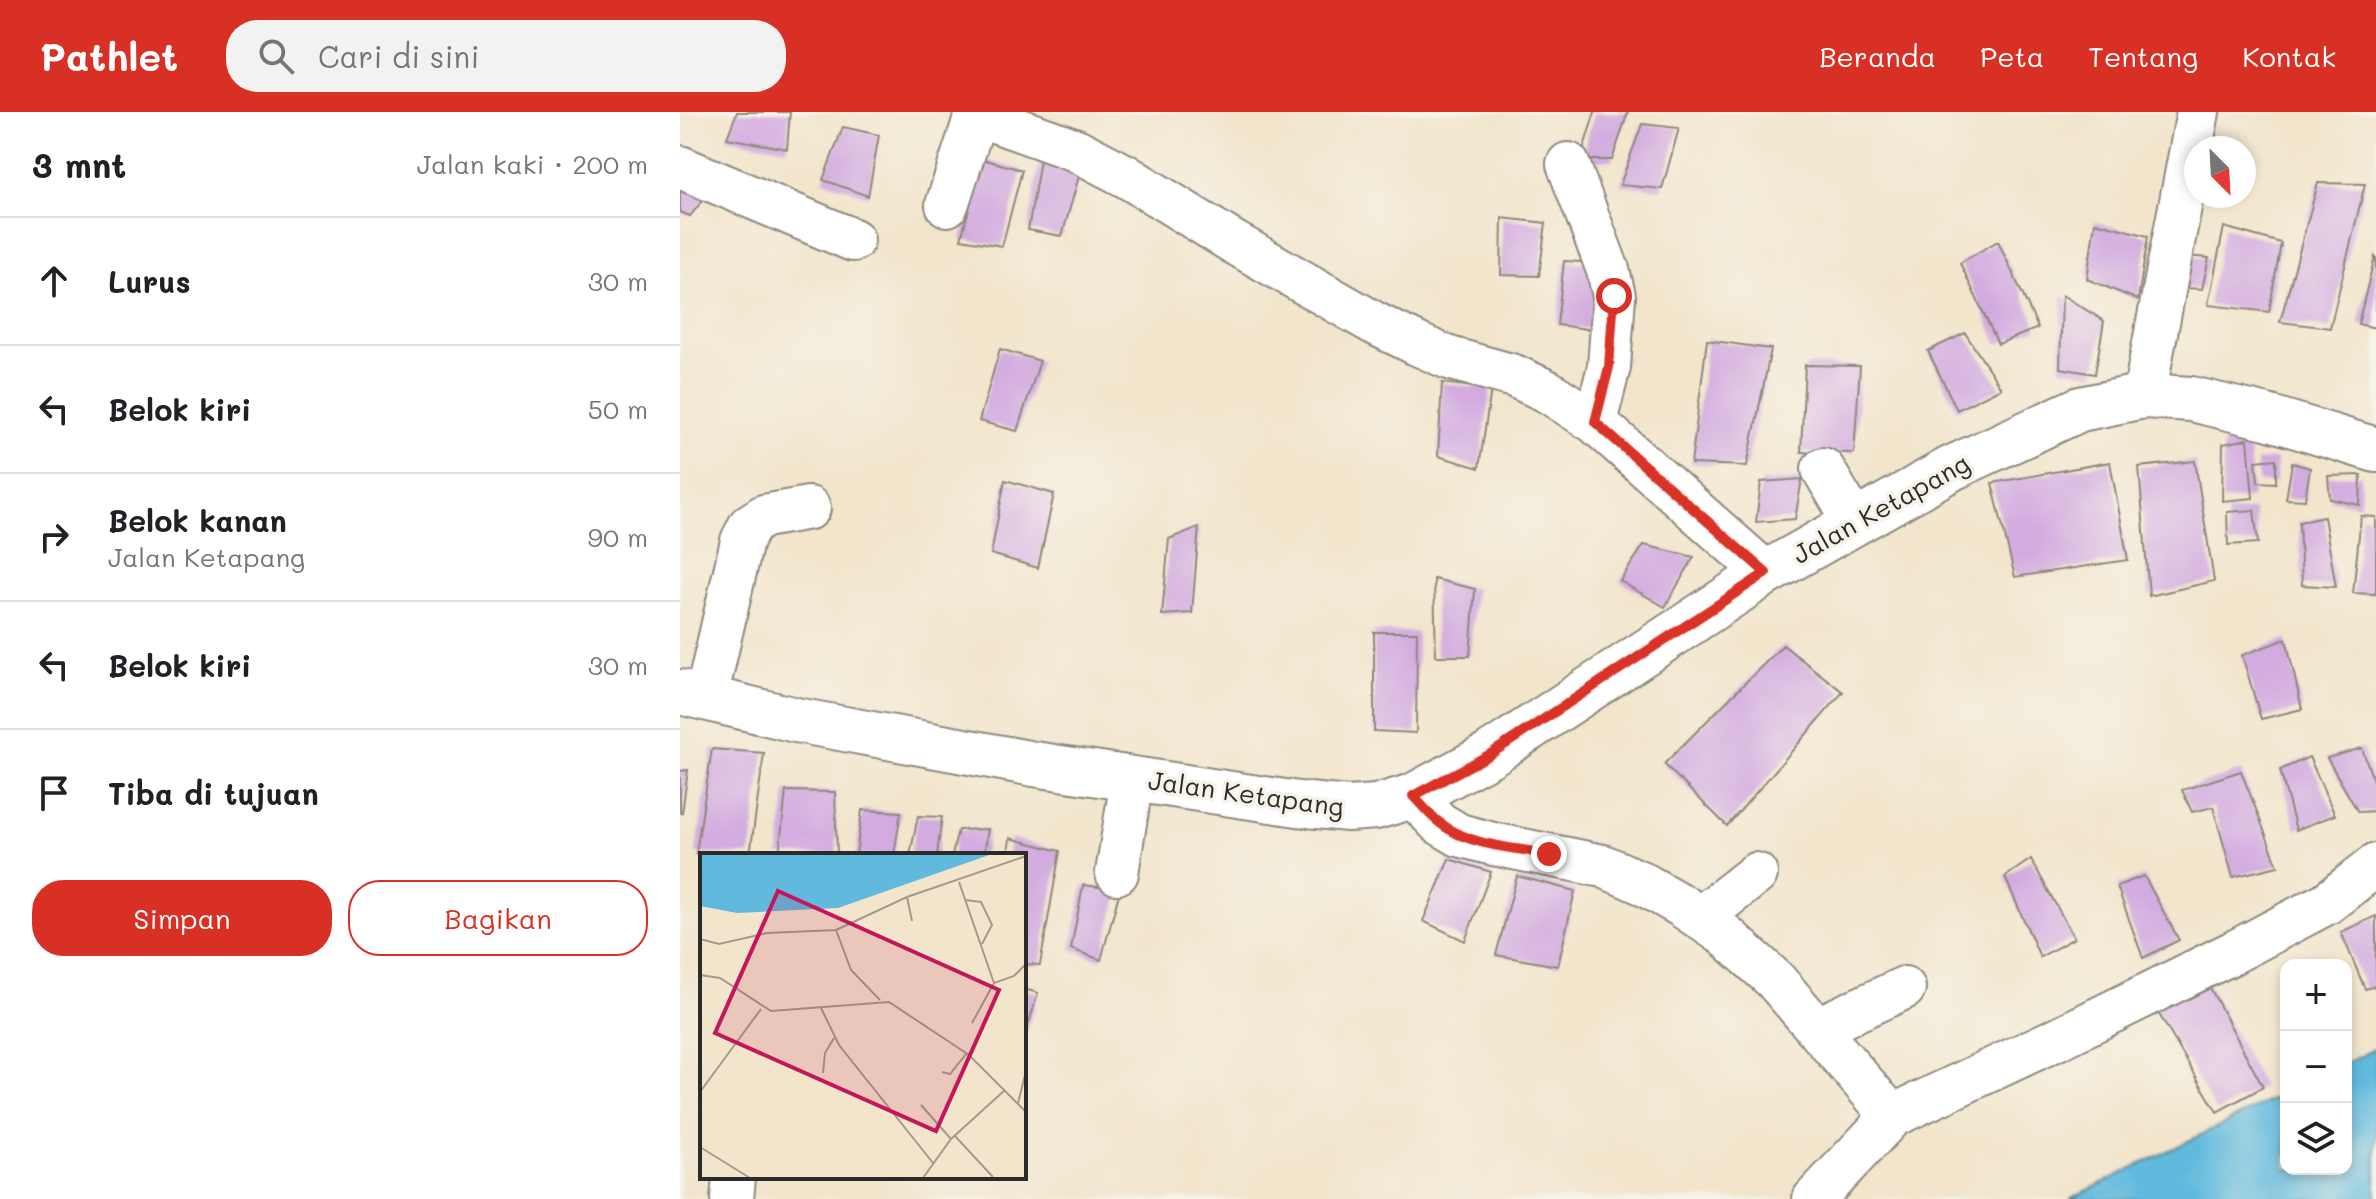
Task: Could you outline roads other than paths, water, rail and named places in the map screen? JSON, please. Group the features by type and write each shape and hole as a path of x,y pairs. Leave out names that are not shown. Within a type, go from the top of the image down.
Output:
{"main road":[{"name":"Jalan Ketapang","path":"693,695 796,720 1034,764 1298,804 1348,809 1376,807 1413,796 1489,755 1766,573 1952,468 2080,409 2144,396 2191,399 2372,441"}],"street":[{"path":"947,205 978,112 989,119 1076,150 1126,176 1233,242 1388,330 1449,358 1514,376 1547,391 1595,422 1766,573"},
{"path":"2144,396 2198,112"},
{"path":"1568,164 1608,270 1614,296 1609,367 1595,422"},
{"path":"680,167 853,240"},
{"path":"1823,469 1855,523"},
{"path":"693,695 742,541 750,525 764,516 809,508"},
{"path":"1117,873 1132,779"},
{"path":"1413,796 1439,823 1459,835 1603,866 1640,882 1700,918 1725,935 1775,980 1892,1116"},
{"path":"1814,1199 1892,1116 2245,946 2327,903 2376,865"},
{"path":"1700,918 1756,874"},
{"path":"1818,1028 1904,988"},
{"path":"732,1199 734,1179"}],"water":[{"path":"2376,1048 2376,1199 2070,1199 2280,1096 2280,1175 2352,1175 2352,1060"}]}
